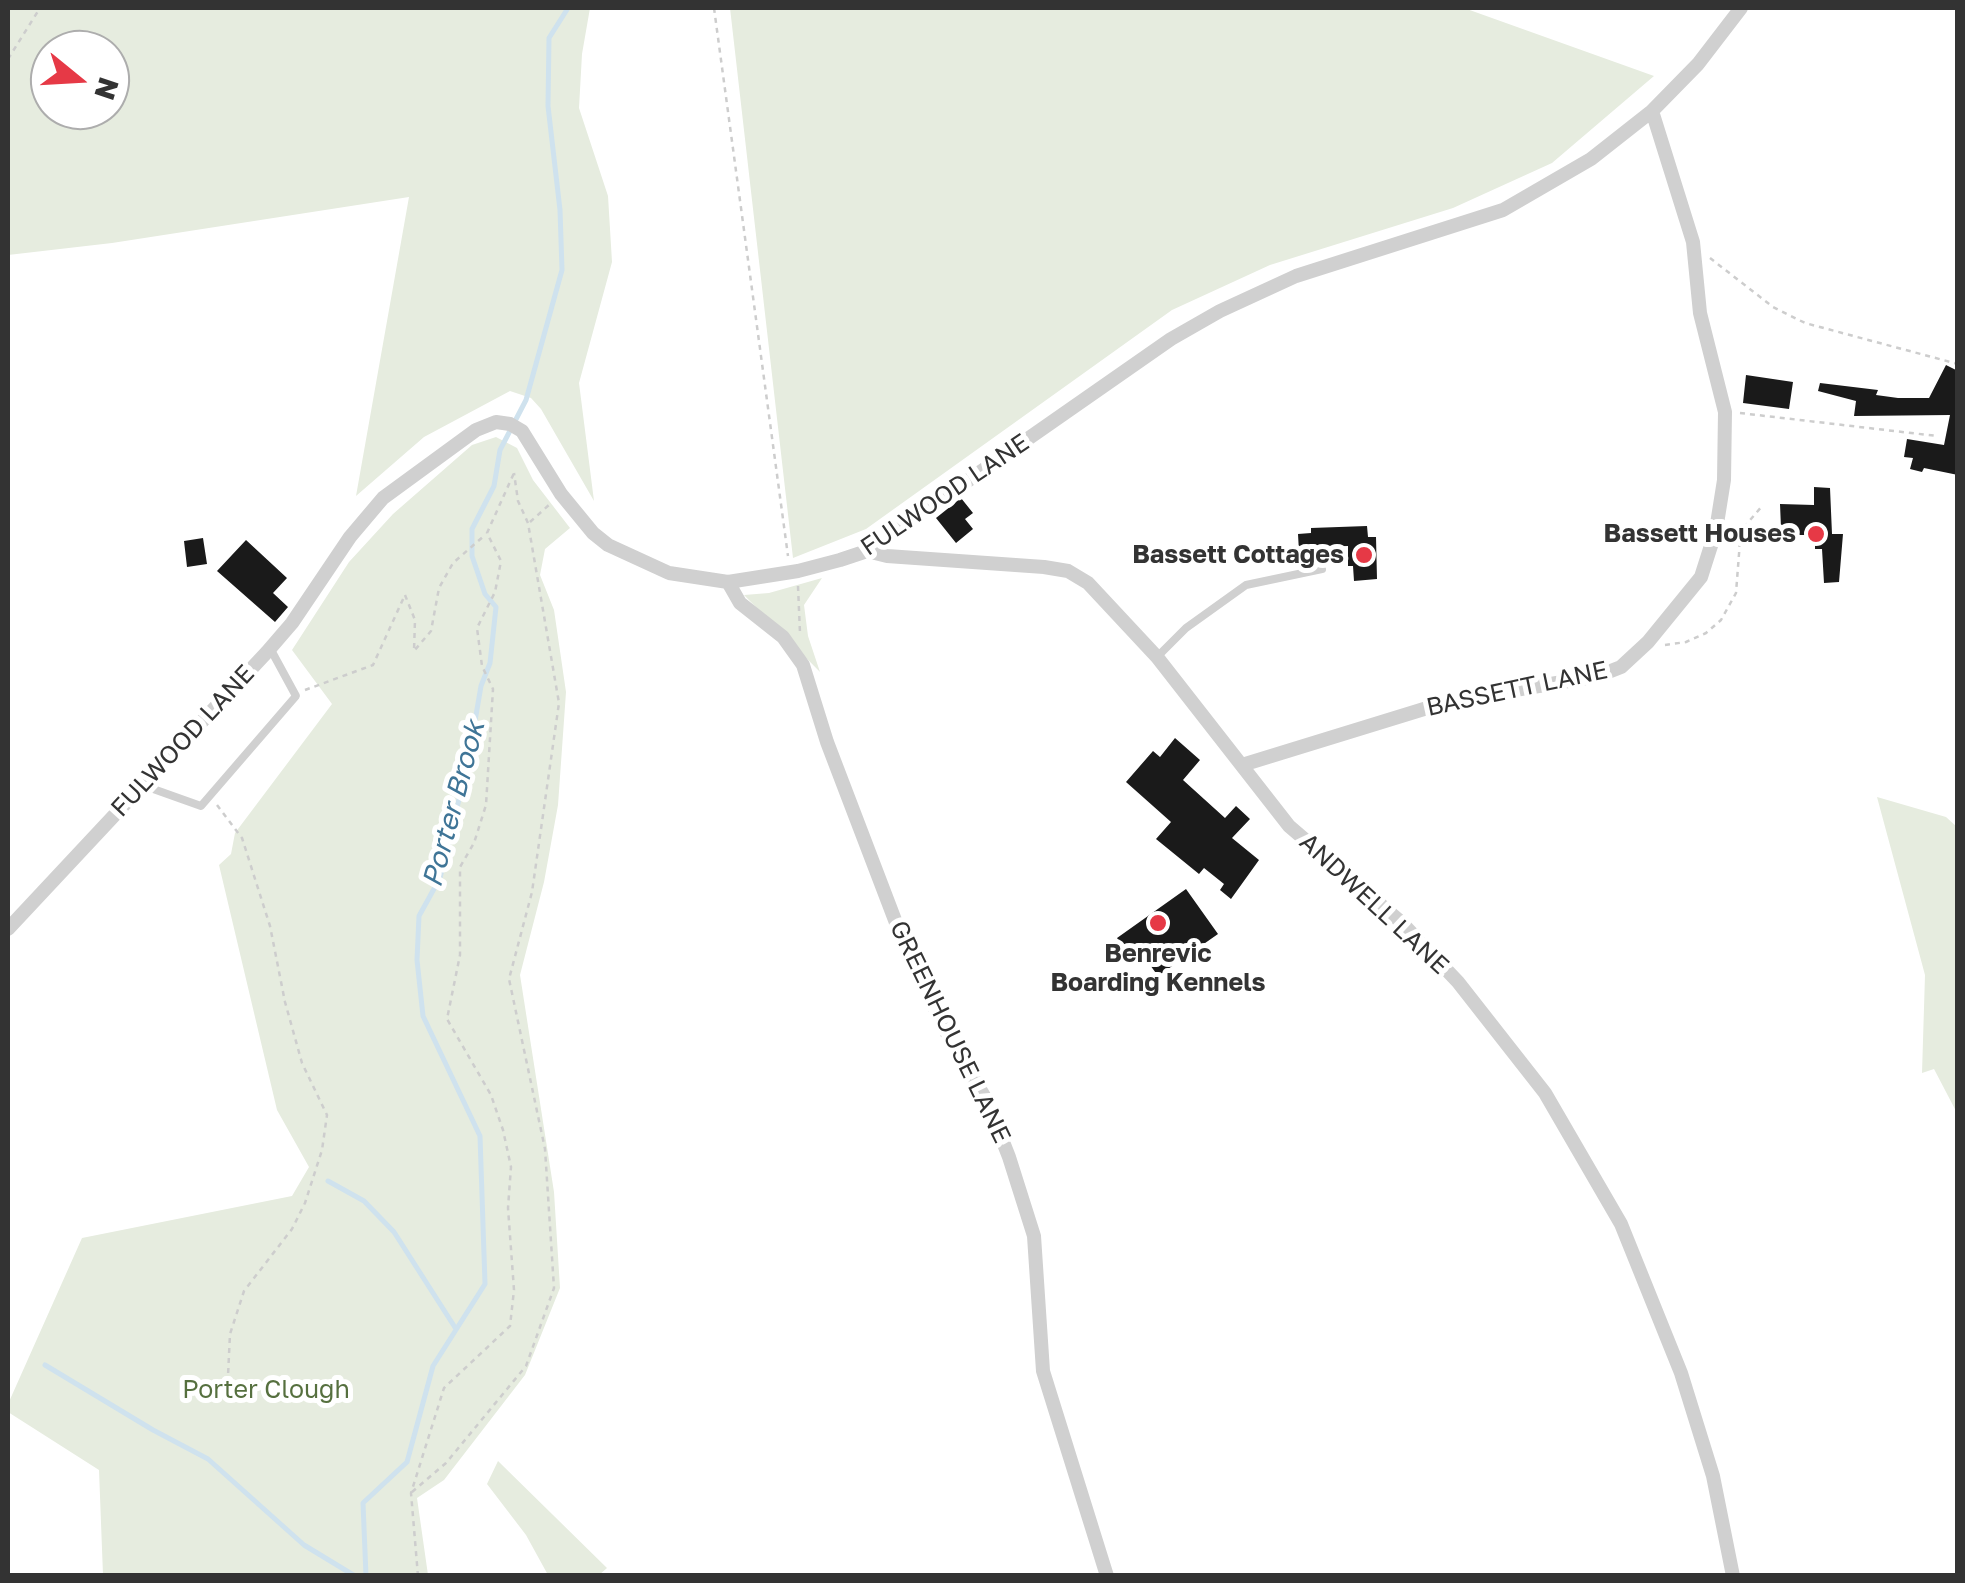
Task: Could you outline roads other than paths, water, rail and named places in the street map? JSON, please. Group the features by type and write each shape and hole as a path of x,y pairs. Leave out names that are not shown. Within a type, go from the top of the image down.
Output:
{"street":[{"name":"FULWOOD LANE","path":"8,929 292,623 350,536 383,498 476,430 496,422 510,424 522,432 561,494 593,533 608,545 669,574 728,582 798,571 867,551 1170,339 1296,276 1503,210 1591,159 1652,111 1698,64 1740,8"},
{"name":"BASSETT LANE","path":"1242,765 1450,701 1598,676 1622,666 1648,642 1701,577 1716,530 1724,480 1725,412 1700,313 1694,251 1652,111"},
{"name":"ANDWELL LANE","path":"867,551 1068,571 1088,582 1157,657 1288,826 1402,923 1458,982 1545,1093 1621,1224 1681,1373 1714,1476 1733,1576"},
{"name":"GREENHOUSE LANE","path":"728,582 740,602 783,637 803,665 827,742 898,928 945,1030 986,1101 1023,1195 1034,1236 1043,1371 1107,1576"}],"lane":[{"path":"1157,657 1186,628 1246,586 1322,569"},
{"path":"142,786 200,806 210,796 296,696 270,648"}],"waterway":[{"name":"Porter Brook","path":"366,1576 363,1503 407,1462 433,1366 485,1284 480,1136 423,1016 417,960 419,916 440,878 468,762 481,686 490,663 496,607 485,594 472,556 472,529 494,486 500,450 526,400 562,270 560,210 548,106 549,38 568,8"},
{"path":"328,1181 364,1201 394,1232 456,1329"},
{"path":"45,1365 208,1459 304,1545 355,1576"}],"place":[{"name":"Bassett Houses","path":"1816,534"},
{"name":"Bassett Cottages","path":"1364,555"},
{"name":"Benrevic Boarding Kennels","path":"1158,923"}],"park label":[{"name":"Porter Clough","path":"266,1390"}]}
